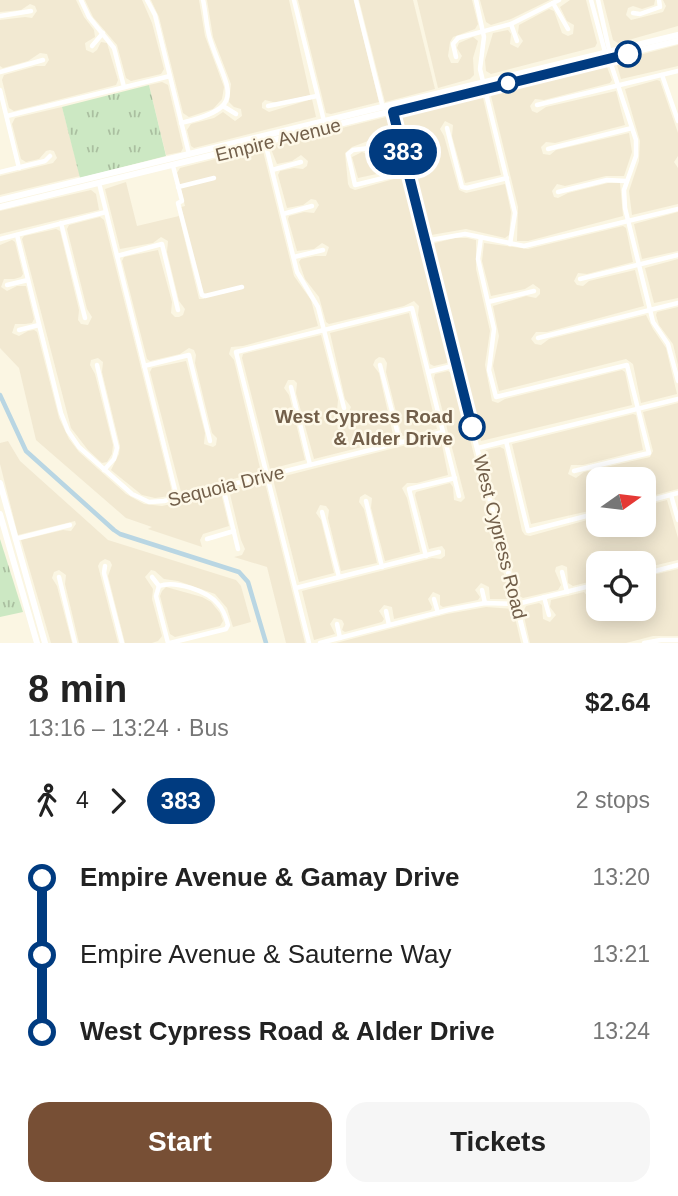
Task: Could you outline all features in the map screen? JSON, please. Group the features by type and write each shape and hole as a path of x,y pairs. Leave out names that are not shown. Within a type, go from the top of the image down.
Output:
{"main road":[{"name":"Empire Avenue","path":"0,207 678,35"},
{"name":"Empire Avenue","path":"609,54 678,41"},
{"name":"Empire Avenue","path":"0,200 173,166 190,158"},
{"path":"0,483 45,643"},
{"path":"0,514 37,643"}],"street":[{"path":"80,0 89,17 114,48 124,87"},
{"path":"147,0 155,15 190,158"},
{"path":"181,123 209,116 223,106 228,86 208,35 203,0"},
{"path":"294,0 325,125"},
{"path":"356,0 388,109"},
{"path":"476,0 484,31 485,43 480,62 484,85 515,213 510,244"},
{"path":"456,57 453,44 458,38 511,24 559,0"},
{"path":"591,0 636,140 636,156 626,181 624,198 628,221 650,309 656,328 668,344 678,381"},
{"path":"598,0 609,54"},
{"path":"633,13 640,14 660,7 659,0"},
{"path":"553,3 568,29"},
{"path":"0,16 31,11"},
{"path":"511,24 517,41"},
{"path":"92,46 103,33"},
{"path":"0,72 43,60"},
{"path":"537,105 678,71"},
{"path":"663,75 678,121"},
{"path":"7,116 170,76"},
{"path":"0,90 19,168"},
{"path":"268,106 317,96"},
{"path":"223,106 236,114"},
{"name":"West Cypress Road","path":"388,109 408,172 527,643"},
{"path":"447,128 462,187 507,178"},
{"path":"548,149 632,128"},
{"path":"265,139 301,281 316,301 344,408"},
{"path":"370,148 348,153 355,185 408,172"},
{"path":"0,172 45,161 50,156"},
{"path":"272,170 301,162"},
{"path":"173,166 182,201 178,203 180,218 202,295 242,287"},
{"path":"178,187 214,178"},
{"path":"558,192 607,180 626,181"},
{"path":"98,181 177,498"},
{"path":"283,214 312,206"},
{"path":"425,241 460,234 510,244 531,245 678,209"},
{"path":"0,239 106,212"},
{"path":"61,223 85,318"},
{"name":"Sequoia Drive","path":"17,235 61,413 68,431 79,447 140,499 159,502 443,432"},
{"path":"481,237 478,259 494,329 489,370 496,397 627,365 649,453 574,471"},
{"path":"117,256 162,244 178,310"},
{"path":"294,257 323,250"},
{"path":"580,279 678,255"},
{"path":"7,285 28,279"},
{"path":"488,302 534,291"},
{"path":"538,338 678,303"},
{"path":"309,643 236,352 412,308 459,496"},
{"path":"19,330 39,325"},
{"path":"144,366 189,355 211,441"},
{"path":"97,365 117,448 114,459 104,470"},
{"path":"380,365 400,442"},
{"path":"428,372 456,365"},
{"path":"290,387 310,465"},
{"path":"478,448 678,399"},
{"path":"506,441 528,530 586,516"},
{"path":"426,556 409,489 454,478"},
{"path":"223,487 238,549"},
{"path":"656,499 678,493"},
{"path":"671,495 678,520"},
{"path":"366,501 382,567"},
{"path":"323,512 339,578"},
{"path":"14,539 70,525"},
{"path":"207,539 234,531"},
{"path":"296,588 439,552"},
{"path":"656,571 678,565"},
{"path":"105,566 104,572 122,643"},
{"path":"562,572 567,592"},
{"path":"59,577 75,643"},
{"path":"152,577 159,586"},
{"path":"175,584 214,599 224,612 228,628 169,643 156,596 159,586 175,584"},
{"path":"320,643 485,603 517,604 586,588"},
{"path":"482,590 485,603"},
{"path":"544,597 548,615"},
{"path":"435,599 438,613"},
{"path":"386,611 389,625"},
{"path":"337,624 340,638"},
{"path":"646,643 678,640"}],"shaded area":[{"path":"0,0 76,0 94,30 95,37 85,43 86,50 93,53 101,42 107,43 118,80 116,85 14,111 9,108 2,80 4,75 45,66 49,60 47,54 40,53 28,61 3,68 0,66 0,20 32,18 37,11 35,6 30,4 21,10 0,12"},
{"path":"85,0 142,0 152,23 164,69 161,74 131,81 126,78 117,45 93,17"},
{"path":"151,0 199,0 205,36 224,87 222,99 213,109 189,117 183,113 159,17"},
{"path":"207,0 289,0 310,95 277,103 265,100 262,108 269,112 312,99 316,117 194,148 191,146 187,130 191,124 214,118 223,112 235,121 242,116 241,109 229,102 231,84 213,37"},
{"path":"298,0 354,0 379,102 326,113"},
{"path":"359,0 413,0 435,89 385,102"},
{"path":"417,0 472,0 478,24 475,29 453,37 448,56 451,63 458,63 462,56 457,48 459,43 473,37 478,41 473,58 474,75 470,79 438,88"},
{"path":"480,0 550,0 511,19 491,25 486,22"},
{"path":"570,0 586,0 597,43 595,47 491,74 486,71 485,60 493,33 508,30 511,34 510,44 518,48 523,41 518,33 519,25 549,9 554,11 562,33 568,36 573,34 574,25 567,21 560,7"},
{"path":"603,0 655,0 654,5 642,9 633,6 628,8 626,15 631,20 663,12 666,6 663,0 678,0 678,26 618,43 613,40"},
{"path":"678,45 678,66 621,79 617,65 620,60"},
{"path":"603,65 607,67 612,80 610,83 544,100 535,99 530,106 532,111 537,113 546,107 616,91 625,125 555,143 546,142 541,147 543,154 550,155 556,150 629,133 632,152 624,176 606,176 565,186 557,184 552,191 554,197 558,198 608,183 620,183 623,216 528,241 517,241 518,207 491,96 494,91"},
{"path":"660,81 678,133 678,156 674,162 678,168 678,204 632,215 629,191 639,161 640,141 625,89"},
{"path":"162,82 168,85 183,148 181,152 166,155 149,85"},
{"path":"478,95 483,98 501,175 465,183 452,136 453,125 445,121 440,129 459,190 466,193 505,184 511,212 509,235 505,238 466,229 431,235 400,119 403,113"},
{"path":"62,107 80,176 0,195 0,176 53,163 57,158 54,151 50,150 39,159 26,162 21,159 12,124 15,118"},
{"path":"386,117 391,120 402,165 400,169 358,178 352,157 362,152 375,154 376,144 368,141 345,153 348,184 355,190 401,177 406,181 450,358 447,363 434,366 430,364 418,315 419,306 414,301 404,306 329,324 326,322 319,297 305,279 299,262 301,259 326,256 329,247 322,243 314,249 297,251 288,219 289,216 304,212 314,213 319,205 316,200 311,199 303,205 287,208 278,175 280,171 303,169 308,161 301,155 292,161 277,164 271,149 274,145"},
{"path":"259,148 263,151 294,276 311,300 318,326 231,347 229,354 234,360 261,472 181,492 150,372 152,368 186,361 205,433 204,444 213,447 217,438 212,433 195,363 196,355 194,350 189,348 180,354 150,361 147,359 122,261 124,257 158,250 172,302 171,313 179,317 185,309 179,301 167,252 168,241 161,237 153,243 120,249 105,189 126,182 137,226 179,216 199,299 204,299 181,207 185,206 177,173 180,168"},
{"path":"91,190 96,194 99,210 0,234 0,211"},
{"path":"678,212 678,251 642,259 634,224"},
{"path":"100,217 104,220 172,492 170,496 155,498 142,495 111,470 120,446 102,372 103,362 98,358 91,360 90,365 95,374 113,445 107,462 102,463 88,450 71,428 22,239 24,236 56,229 60,231 79,310 78,320 81,324 88,325 92,317 87,309 67,229 69,225"},
{"path":"623,226 626,228 633,262 587,274 578,273 574,281 583,286 589,281 635,270 644,306 547,332 536,332 531,339 535,344 541,345 549,339 646,315 666,348 677,394 641,403 633,364 626,359 499,391 493,366 499,336 493,306 526,296 536,298 540,289 533,284 525,289 491,296 482,261 484,243 528,249"},
{"path":"455,238 476,240 476,269 490,331 485,365 492,401 498,403 622,370 625,372 632,405 481,441 432,248 435,243"},
{"path":"12,240 15,242 23,274 14,279 4,279 1,287 7,291 17,286 26,286 34,319 32,323 15,324 12,333 19,336 28,331 37,332 59,418 69,439 79,452 126,494 144,504 162,506 221,493 229,526 203,534 200,540 202,547 148,529 152,527 126,518 36,440 19,368 0,348 0,245"},
{"path":"678,259 678,298 654,303 645,268"},
{"path":"678,307 678,365 673,344 659,325 656,315 657,312"},
{"path":"409,313 437,429 402,436 386,372 387,363 384,358 379,357 373,365 379,373 394,439 314,459 296,393 297,383 288,380 284,388 289,395 305,460 270,469 243,354 321,335 338,400 337,411 345,415 351,407 345,399 330,333"},
{"path":"448,371 454,375 510,599 490,599 489,587 481,583 475,590 480,597 478,600 443,607 440,605 440,595 433,592 428,599 431,610 394,619 392,607 384,605 379,611 384,619 382,622 345,632 342,630 342,620 334,618 330,624 335,634 314,640 302,591 445,556 442,546 429,549 415,495 416,492 450,483 454,500 461,502 465,498 434,378 435,374"},
{"path":"678,403 678,489 656,495 656,467 606,467 650,457 653,451 643,412"},
{"path":"636,415 643,450 583,465 571,465 568,474 576,478 584,472 586,512 531,524 512,444"},
{"path":"438,437 441,440 448,475 407,483 402,488 407,498 420,552 385,561 371,508 372,498 365,494 360,497 359,502 364,509 377,563 341,571 328,518 329,510 320,505 316,513 321,520 334,573 299,582 273,479"},
{"path":"8,441 20,461 108,540 236,580 241,586 251,622 233,627 227,608 215,594 164,579 151,570 145,577 153,589 152,599 162,636 152,643 125,643 108,576 112,565 105,559 98,566 118,643 79,643 65,584 66,575 59,570 54,572 52,578 57,586 72,643 51,643 21,540 63,530 71,531 76,524 75,521 18,535 0,464 0,443"},
{"path":"500,447 504,449 525,535 530,536 586,520 586,537 656,537 656,503 667,500 678,538 678,560 656,565 656,551 586,551 586,583 573,586 568,583 567,567 562,565 556,567 555,571 561,585 558,590 523,598 518,595 484,455 486,450"},
{"path":"261,481 265,483 305,643 286,643 267,567 234,557 242,555 245,549 229,490"},
{"path":"678,569 678,636 653,636 626,643 530,643 523,612 526,606 539,603 542,605 543,619 550,622 556,615 550,607 551,600 584,592 586,621 656,621 656,574"},
{"path":"166,587 211,602 223,621 220,626 175,637 170,634 160,596"},
{"path":"486,607 513,609 521,643 336,643 447,614"}],"green space":[{"path":"149,85 166,156 80,178 62,107"},
{"path":"0,539 23,612 0,617"}],"waterway":[{"path":"0,395 26,451 114,530 239,572 248,582 266,643"}],"bus line":[{"name":"383","path":"472,427 393,112 628,54"}],"place":[{"name":"West Cypress Road & Alder Drive","path":"472,427"}]}
